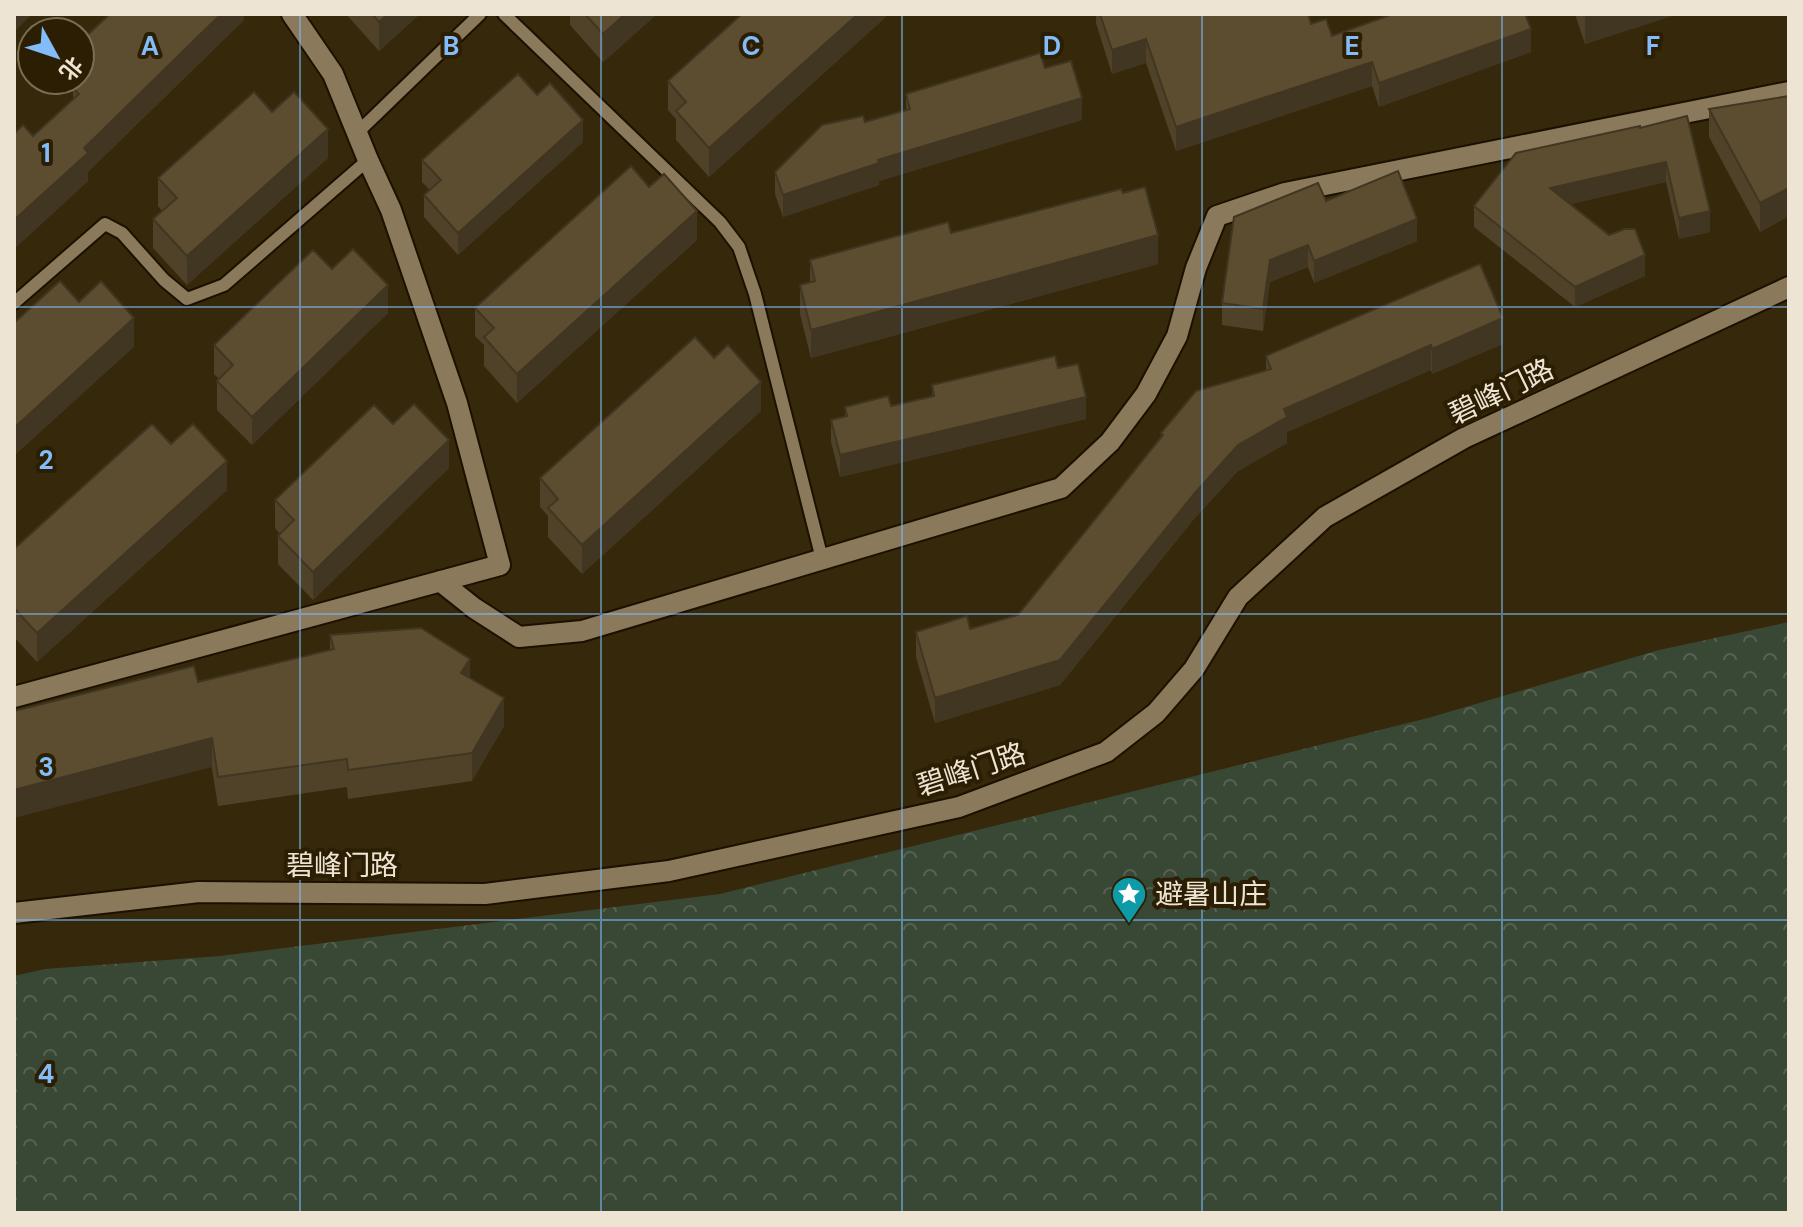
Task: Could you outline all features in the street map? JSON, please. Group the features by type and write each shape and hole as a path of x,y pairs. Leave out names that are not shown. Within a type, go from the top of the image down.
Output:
{"street":[{"path":"14,697 500,565 457,403 391,210 333,74 292,14"},
{"path":"440,581 519,637 582,631 1061,488 1110,442 1146,394 1177,336 1196,268 1217,216 1285,193 1789,92"},
{"name":"碧峰门路","path":"14,913 199,892 485,894 669,871 959,807 1106,752 1156,713 1194,669 1238,597 1325,517 1464,438 1789,287"}],"lane":[{"path":"357,133 480,14"},
{"path":"504,14 720,222 739,247 755,294 822,559"},
{"path":"14,303 105,224 122,233 164,280 187,299 224,285 368,160"}],"green space":[{"name":"避暑山庄","path":"1789,622 1789,1213 14,1213 14,976 45,969 220,956 720,894 1428,718 1659,650"}],"building":[{"path":"110,14 221,14 84,148 88,153 14,220 14,134 23,125 33,136 77,96 96,96 96,27"},
{"path":"372,14 388,14 379,22"},
{"path":"585,14 625,14 603,34"},
{"path":"742,14 858,14 709,148 676,111 686,102 668,81"},
{"path":"1100,14 1308,14 1311,24 1326,19 1332,36 1393,14 1525,14 1531,29 1379,83 1372,62 1176,127 1146,39 1112,50"},
{"path":"1040,53 1045,68 1071,61 1082,98 878,160 879,163 783,195 775,172 822,125 863,116 865,122 910,109 906,94"},
{"path":"518,74 537,95 550,83 583,120 458,233 424,195 441,180 422,160"},
{"path":"254,92 272,112 294,92 328,129 187,256 153,219 177,198 158,178"},
{"path":"1789,96 1789,188 1760,203 1709,109"},
{"path":"1687,116 1710,211 1679,218 1666,162 1550,188 1609,235 1635,229 1645,255 1575,287 1474,206 1516,153"},
{"path":"631,166 649,187 664,174 697,211 517,374 484,337 494,328 475,308"},
{"path":"1398,171 1417,219 1314,261 1308,245 1270,260 1263,309 1222,303 1234,217 1318,183 1326,201"},
{"path":"1145,187 1158,235 811,330 800,285 815,281 810,260 948,222 951,233 1121,189 1123,193"},
{"path":"353,249 388,285 252,417 217,381 233,365 214,345 313,250 332,269"},
{"path":"1480,264 1503,318 1432,349 1431,345 1284,409 1287,417 1238,445 1194,494 1060,660 935,698 916,632 967,616 970,629 1018,615 1196,391 1271,369 1266,356"},
{"path":"60,281 79,302 101,281 134,318 14,428 14,323"},
{"path":"695,337 714,358 728,345 761,382 582,545 548,508 558,499 540,478"},
{"path":"1055,356 1058,368 1078,364 1086,397 840,455 831,420 847,416 845,407 888,396 891,406 934,396 932,385"},
{"path":"414,404 449,440 313,572 278,536 294,520 275,500 374,405 393,424"},
{"path":"152,424 171,444 193,424 227,461 37,633 14,608 14,549"},
{"path":"421,628 470,659 461,673 504,698 472,753 348,770 347,759 218,777 212,738 14,790 14,711 194,666 198,682 334,649 330,635"}],"place":[{"name":"避暑山庄","path":"1129,925"}]}
